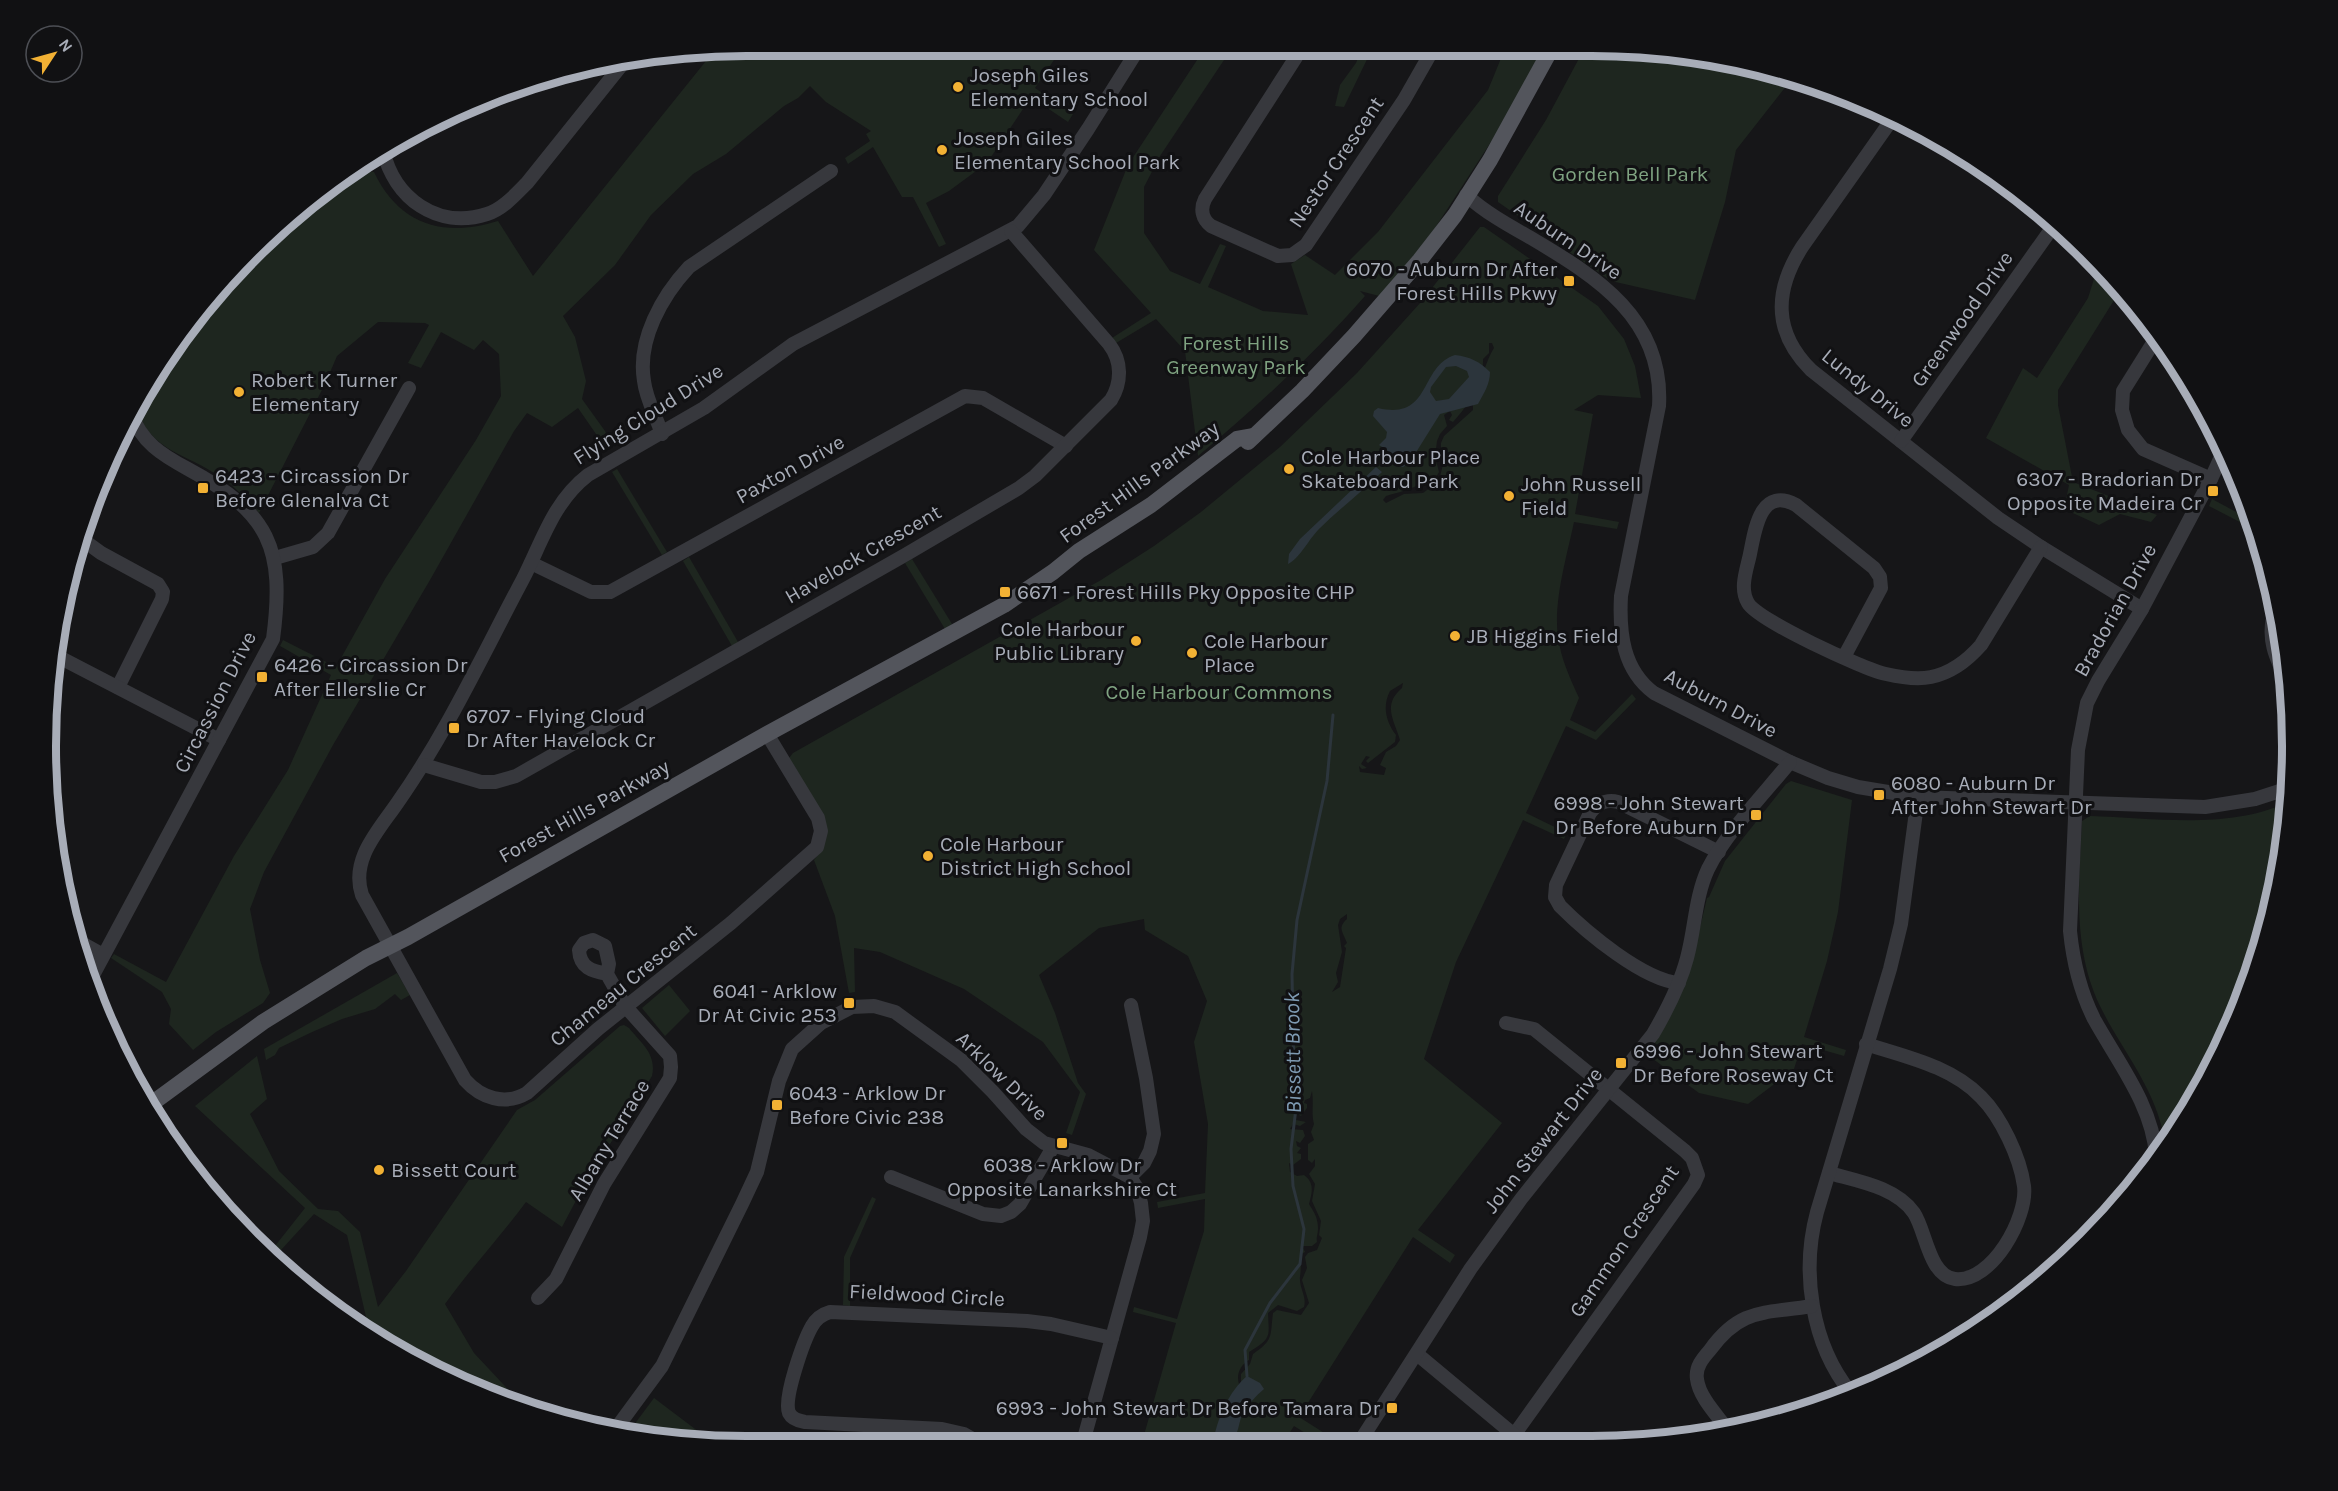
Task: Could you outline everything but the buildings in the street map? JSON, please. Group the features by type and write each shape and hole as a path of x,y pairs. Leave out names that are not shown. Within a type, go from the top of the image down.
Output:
{"main road":[{"name":"Forest Hills Parkway","path":"155,1101 252,1029 390,945 767,734 1004,605 1053,572 1079,551 1151,505 1237,439 1254,436 1302,392 1354,336 1455,215 1490,160 1547,56"}],"street":[{"name":"Flying Cloud Drive","path":"390,945 362,895 358,880 359,866 367,847 424,765 531,563 553,514 578,484 610,461 662,434 704,408 793,344 1011,231 1040,201 1134,56"},
{"name":"Nestor Crescent","path":"1297,56 1205,199 1202,208 1205,219 1211,226 1282,256 1296,254 1306,245 1404,100 1429,56"},
{"path":"386,157 395,182 424,210 454,219 488,214 508,202 527,183 620,67"},
{"name":"Lundy Drive","path":"1889,123 1795,258 1785,281 1780,306 1787,335 1800,360 1810,370 1998,518 2142,609"},
{"path":"662,434 646,392 642,372 643,352 652,324 679,278 689,267 831,171"},
{"name":"Auburn Drive","path":"1466,195 1481,209 1559,254 1605,287 1631,314 1650,346 1659,381 1659,406 1620,608 1624,646 1634,671 1645,686 1661,697 1790,762 1858,787 1918,797 2205,807 2255,799 2281,791"},
{"name":"Havelock Crescent","path":"424,765 481,782 495,782 516,776 905,555 1019,488 1035,476 1107,405 1115,394 1119,377 1118,359 1109,344 1011,231"},
{"name":"Greenwood Drive","path":"1901,441 2051,231"},
{"path":"2153,343 2123,391 2122,410 2128,430 2143,449 2211,479"},
{"path":"275,558 308,549 328,533 409,387"},
{"name":"Paxton Drive","path":"531,563 591,592 610,592 965,396 983,398 1066,446"},
{"name":"Circassion Drive","path":"94,973 273,639 278,594 275,558 267,540 246,509 214,483 156,450 144,438 136,423"},
{"name":"Bradorian Drive","path":"2154,1145 2152,1128 2094,1017 2082,990 2074,960 2070,931 2078,750 2087,703 2142,609 2220,459"},
{"path":"1844,657 1881,588 1880,575 1796,505 1785,501 1769,504 1758,518 1744,589 1747,603 1760,615 1844,657 1883,673 1916,678 1931,677 1962,664 1981,645 2041,547"},
{"path":"87,542 158,584 163,590 162,599 118,687"},
{"path":"2271,624 2272,645 2277,657"},
{"path":"61,658 219,740"},
{"name":"Chameau Crescent","path":"390,945 465,1080 477,1090 493,1098 514,1099 527,1093 625,1006 731,923 817,847 821,831 818,818 767,734"},
{"name":"John Stewart Drive","path":"1364,1436 1471,1268 1521,1199 1653,1034 1679,983 1688,956 1703,883 1719,852 1790,762"},
{"path":"1847,1387 1838,1375 1825,1347 1812,1306 1809,1273 1811,1232 1890,969 1901,924 1918,797"},
{"path":"1679,983 1670,982 1638,969 1615,952 1560,906 1555,897 1556,885 1590,813 1606,801 1618,802 1719,852"},
{"path":"85,945 103,955"},
{"name":"Albany Terrace","path":"538,1298 556,1279 604,1184 670,1078 670,1056 625,1006 607,974"},
{"path":"1085,1436 1143,1221 1139,1193 1130,1177 1144,1163 1154,1134 1146,1078 1131,1005"},
{"name":"Arklow Drive","path":"620,1424 662,1366 757,1172 784,1065 792,1049 821,1023 852,1007 874,1006 892,1011 960,1060 1026,1129 1044,1143 1099,1160 1130,1177"},
{"path":"1506,1023 1534,1029 1609,1089"},
{"path":"1829,1173 1881,1189 1904,1202 1920,1223 1936,1267 1944,1276 1956,1279 1977,1273 1994,1261 2006,1244 2022,1209 2024,1187 2013,1150 1996,1115 1979,1095 1952,1074 1866,1044"},
{"name":"Gammon Crescent","path":"1523,1436 1697,1177 1692,1158 1609,1089"},
{"path":"891,1177 984,1214 1001,1216 1011,1212 1020,1204 1053,1146"},
{"path":"1723,1423 1696,1380 1700,1363 1722,1334 1732,1324 1744,1318 1812,1306"},
{"name":"Fieldwood Circle","path":"968,1436 942,1429 805,1422 793,1418 789,1412 788,1399 797,1366 814,1323 821,1316 830,1312 1027,1321 1051,1323 1112,1338"},
{"path":"1417,1354 1515,1436"}],"green space":[{"path":"1057,56 1035,88 1073,114 1068,122 1031,97 987,163 949,191 926,203 946,244 939,247 913,197 902,197 873,147 848,164 845,158 870,141 866,134 871,131 826,102 810,86 726,154 693,174 651,215 615,265 563,316 575,337 586,381 582,399 611,443 605,447 578,408 552,427 527,413 514,431 333,745 264,872 250,909 260,960 270,993 263,1003 216,1032 193,1050 169,1024 171,1009 162,992 111,958 114,954 166,982 234,856 288,770 331,675 280,646 283,640 336,667 385,579 476,440 501,396 499,354 483,340 474,350 441,332 421,368 408,363 429,325 378,322 337,356 259,513 232,485 161,443 151,434 139,417 172,362 198,325 227,291 291,227 325,198 364,171 374,172 384,190 396,204 425,223 459,228 498,221 533,276 709,57"},
{"name":"Forest Hills Greenway Park","path":"1200,56 1227,56 1160,156 1144,187 1144,233 1170,271 1200,284 1220,244 1226,246 1208,287 1263,311 1308,315 1291,264 1305,255 1335,275 1378,232 1488,90 1502,56 1545,56 1422,248 1383,297 1360,291 1365,296 1306,359 1198,456 1185,351 1156,319 1116,343 1112,338 1151,313 1094,250 1128,165"},
{"path":"1359,56 1369,56 1344,107 1335,106 1340,85"},
{"name":"Gorden Bell Park","path":"1580,56 1638,57 1683,61 1788,84 1736,150 1725,202 1695,300 1611,281 1498,202 1498,196 1546,120"},
{"name":"Cole Harbour Commons","path":"1480,227 1484,227 1598,306 1624,339 1635,366 1641,398 1598,395 1574,410 1593,414 1575,514 1619,522 1617,529 1574,522 1557,609 1558,637 1566,668 1579,698 1570,720 1595,732 1632,694 1636,699 1596,740 1566,726 1526,813 1567,833 1564,839 1523,820 1456,962 1424,1059 1502,1123 1418,1230 1455,1255 1450,1263 1413,1237 1299,1417 1329,1436 1310,1436 1294,1426 1288,1436 1224,1436 1241,1386 1241,1374 1250,1364 1253,1354 1268,1341 1273,1313 1277,1310 1301,1315 1309,1303 1302,1280 1307,1268 1305,1257 1308,1253 1317,1250 1322,1238 1319,1235 1321,1221 1312,1201 1315,1184 1309,1174 1315,1166 1315,1159 1312,1163 1308,1160 1308,1144 1314,1140 1311,1132 1314,1124 1312,1091 1310,1098 1305,1100 1307,1108 1301,1116 1299,1108 1292,1112 1296,1114 1294,1118 1296,1120 1306,1122 1300,1126 1293,1124 1290,1129 1303,1130 1305,1136 1300,1143 1296,1141 1297,1146 1301,1148 1297,1153 1301,1154 1301,1159 1293,1165 1289,1163 1290,1172 1297,1176 1304,1175 1310,1181 1312,1192 1309,1204 1318,1224 1317,1242 1312,1246 1302,1246 1305,1252 1301,1254 1300,1281 1304,1307 1297,1311 1278,1305 1268,1313 1268,1336 1249,1352 1249,1360 1240,1370 1239,1384 1218,1436 1144,1436 1176,1323 1133,1312 1134,1307 1177,1319 1204,1231 1205,1199 1158,1208 1157,1202 1205,1193 1208,1124 1194,1042 1207,1001 1188,956 1145,930 1144,919 1099,928 1039,975 1055,1013 1078,1083 1086,1094 1072,1135 1066,1133 1080,1092 1043,1042 964,989 880,952 854,948 855,992 849,993 835,916 814,860 824,846 789,758 793,753 1101,580 1154,546 1201,512 1280,447 1357,373 1421,302","holes":["1489,343 1492,343 1494,348 1483,374 1473,410 1444,436 1441,443 1441,451 1445,456 1439,481 1423,493 1404,494 1386,503 1383,500 1386,496 1435,479 1439,472 1435,456 1437,441 1447,426 1444,415 1450,411 1452,415 1449,420 1453,422 1464,409 1478,385 1483,359 1489,353","1403,683 1402,688 1392,700 1391,707 1400,740 1396,746 1386,752 1380,765 1386,768 1384,775 1360,772 1359,766 1362,769 1367,768 1361,764 1366,756 1370,757 1366,761 1368,763 1395,742 1396,735 1386,714 1386,702 1390,691","1347,914 1347,919 1342,925 1347,943 1344,946 1346,948 1340,987 1332,992 1338,982 1336,973 1342,952 1338,925 1340,919"]},
{"path":"2095,274 2116,297 2058,390 2058,405 2073,482 2157,515 2151,522 2120,514 2099,525 2064,509 2069,485 1986,438 2023,368 2037,378 2088,298"},
{"path":"617,469 667,552 662,555 612,472"},
{"path":"2212,499 2243,516 2246,526 2209,506"},
{"path":"689,557 738,642 732,646 683,561"},
{"path":"912,559 952,624 945,629 905,563"},
{"path":"1791,781 1852,800 1838,912 1827,961 1804,1037 1846,1050 1844,1056 1802,1044 1794,1069 1748,1104 1699,1093 1649,1056 1693,957 1707,898 1725,861 1786,784"},
{"path":"2280,805 2269,880 2246,967 2211,1051 2167,1127 2162,1128 2143,1080 2100,1006 2085,961 2079,915 2082,821 2090,816 2165,820 2216,819 2265,811"},
{"path":"397,973 410,995 401,1000 395,994 375,1009 342,1019 279,1048 275,1055 266,1060 264,1049"},
{"path":"669,985 690,1011 665,1036 642,1008"},
{"path":"624,1025 629,1028 647,1049 652,1061 652,1076 581,1191 562,1227 526,1202 445,1304 474,1353 513,1395 440,1364 367,1322 347,1235 314,1214 281,1250 275,1246 305,1208 195,1106 257,1056 267,1099 250,1114 279,1171 318,1209 338,1211 360,1232 378,1307 406,1271 517,1110 535,1100 620,1026"},
{"path":"872,1197 876,1199 850,1258 850,1306 843,1305 844,1257"},
{"path":"654,1398 701,1434 655,1430 633,1426"}],"shaded area":[{"path":"1455,355 1478,362 1490,372 1486,388 1478,404 1440,414 1410,462 1403,467 1395,466 1387,450 1379,445 1386,438 1387,432 1373,416 1374,411 1378,408 1395,410 1408,407 1417,400 1435,370","holes":["1456,366 1467,371 1469,377 1449,399 1436,401 1430,392 1431,387 1446,367"]},
{"path":"1376,467 1382,472 1319,529 1288,564 1289,554 1300,539"},
{"path":"1247,1376 1260,1383 1264,1389 1244,1411 1236,1436 1215,1436 1225,1406"}],"waterway":[{"name":"Bissett Brook","path":"1247,1376 1245,1350 1270,1303 1300,1264 1304,1229 1293,1186 1291,1149 1298,1092 1294,1075 1292,974 1297,920 1327,781 1333,715"}],"place":[{"name":"Joseph Giles Elementary School","path":"958,87"},
{"name":"Joseph Giles Elementary School Park","path":"942,150"},
{"name":"6070 - Auburn Dr After Forest Hills Pkwy","path":"1569,281"},
{"name":"Robert K Turner Elementary","path":"239,392"},
{"name":"Cole Harbour Place Skateboard Park","path":"1289,469"},
{"name":"6423 - Circassion Dr Before Glenalva Ct","path":"203,488"},
{"name":"6307 - Bradorian Dr Opposite Madeira Cr","path":"2213,491"},
{"name":"John Russell Field","path":"1509,496"},
{"name":"6671 - Forest Hills Pky Opposite CHP","path":"1005,592"},
{"name":"JB Higgins Field","path":"1455,636"},
{"name":"Cole Harbour Public Library","path":"1136,641"},
{"name":"Cole Harbour Place","path":"1192,653"},
{"name":"6426 - Circassion Dr After Ellerslie Cr","path":"262,677"},
{"name":"6707 - Flying Cloud Dr After Havelock Cr","path":"454,728"},
{"name":"6080 - Auburn Dr After John Stewart Dr","path":"1879,795"},
{"name":"6998 - John Stewart Dr Before Auburn Dr","path":"1756,815"},
{"name":"Cole Harbour District High School","path":"928,856"},
{"name":"6041 - Arklow Dr At Civic 253","path":"849,1003"},
{"name":"6996 - John Stewart Dr Before Roseway Ct","path":"1621,1063"},
{"name":"6043 - Arklow Dr Before Civic 238","path":"777,1105"},
{"name":"6038 - Arklow Dr Opposite Lanarkshire Ct","path":"1062,1143"},
{"name":"Bissett Court","path":"379,1170"},
{"name":"6993 - John Stewart Dr Before Tamara Dr","path":"1392,1408"}]}
